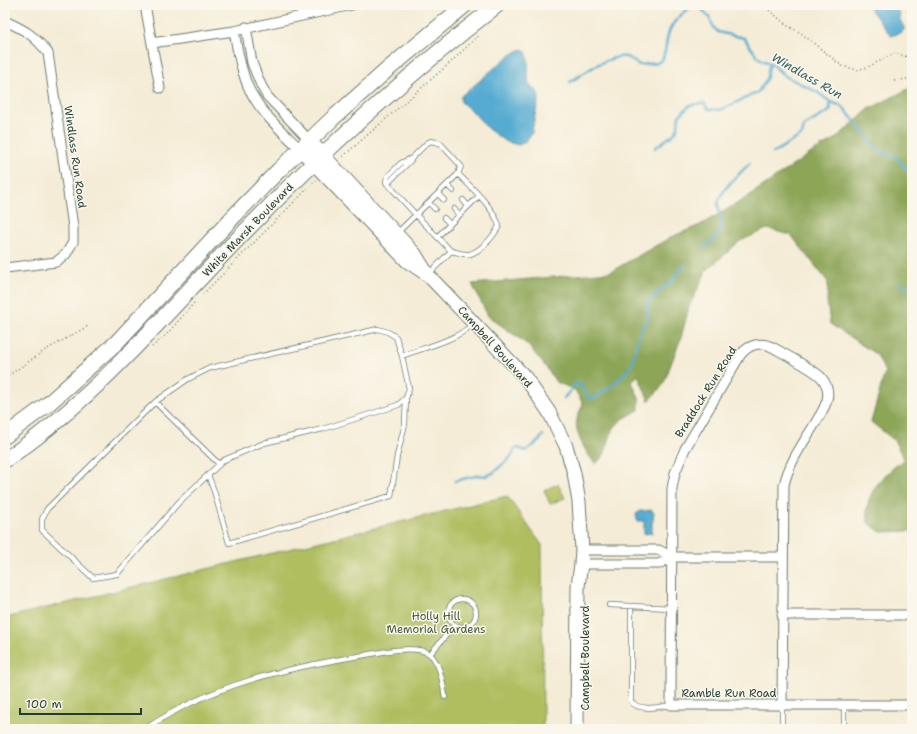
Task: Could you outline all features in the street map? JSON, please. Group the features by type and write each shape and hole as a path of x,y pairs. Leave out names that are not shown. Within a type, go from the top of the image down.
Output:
{"main road":[{"name":"White Marsh Boulevard","path":"5,436 48,404 117,342 235,215 317,157 387,70 465,5"},
{"path":"317,157 328,138 382,87 482,5"},
{"name":"White Marsh Boulevard","path":"5,460 32,442 126,358 317,157 463,32 500,9"}],"street":[{"path":"145,5 160,88"},
{"path":"152,43 234,31 246,27 352,5"},
{"name":"Windlass Run Road","path":"5,20 27,31 48,53 73,227 72,242 66,254 56,262 5,268"},
{"name":"Campbell Boulevard","path":"246,27 252,63 267,96 317,157 407,261 428,275"},
{"name":"Campbell Boulevard","path":"234,31 247,84 253,97 265,113 317,157 397,234 415,254 428,275 525,377 549,412 566,446 574,473 579,502 582,550 578,586 577,729"},
{"name":"Braddock Run Road","path":"672,557 672,488 675,473 680,460 741,354 750,346 762,344 772,347 818,374 825,382 828,392 825,405 792,463 786,478 784,493 782,705"},
{"path":"582,550 659,550 672,557"},
{"path":"581,564 659,564 672,557 783,557"},
{"name":"Ramble Run Road","path":"672,557 671,705 912,705"},
{"name":"Campbell Boulevard","path":"581,564 586,583 585,729"},
{"path":"782,615 912,615"}],"lane":[{"path":"397,234 416,215 429,203 458,174 461,166 440,143 436,141 427,143 412,158 401,163 387,177 386,182 416,215 451,251 469,254 476,251 496,232 499,226 498,221 479,196 458,174"},
{"path":"447,185 453,191"},
{"path":"438,194 444,200"},
{"path":"437,237 479,196"},
{"path":"463,200 468,206"},
{"path":"429,203 435,209"},
{"path":"454,209 459,215"},
{"path":"444,218 450,224"},
{"path":"428,275 451,251"},
{"path":"402,356 456,336 468,329 474,323"},
{"path":"208,475 214,490 229,543 391,496 397,456 405,424 406,398 409,388 396,337 388,332 378,329 210,368 188,379 155,402 47,509 42,519 42,530 93,578 117,574 180,502 219,464 224,460 264,443 330,427 398,405 406,398"},
{"path":"155,402 219,464"},
{"path":"459,599 469,600 476,609 474,621 462,627 455,625 450,621 448,616 448,608 450,604 459,599"},
{"path":"609,605 672,608"},
{"path":"631,607 631,701 634,705 639,707 662,707 671,705"},
{"path":"430,654 455,625"},
{"path":"145,729 186,704 216,691 258,677 330,661 387,651 419,650 430,654 437,664 445,697"},
{"path":"782,705 782,724 784,729"},
{"path":"841,729 844,722 844,705"}],"path":[{"path":"500,9 514,5"},
{"path":"763,5 788,26 801,32 842,66 857,70 868,67 895,52 905,56 912,62"},
{"path":"200,296 317,157 450,63 483,32"},
{"path":"894,81 912,78"},
{"path":"150,350 167,334 195,302"},
{"path":"5,378 39,354 88,326"}],"green space":[{"path":"912,87 912,531 881,532 868,523 867,511 871,495 880,481 904,459 894,440 871,422 885,372 877,355 830,324 827,301 828,282 791,235 767,229 740,241 706,271 689,307 681,338 663,385 649,401 638,375 632,382 639,398 639,410 621,420 613,429 604,455 596,464 585,449 577,430 577,419 583,404 575,390 556,382 528,345 488,316 472,284 610,272 671,237 700,225 743,200 814,151 834,140 869,109"},
{"path":"558,484 565,498 550,504 544,490"},
{"name":"Holly Hill Memorial Gardens","path":"507,496 542,545 543,729 5,729 5,618"}],"water":[{"path":"867,5 894,5 897,12 900,12 901,21 904,27 903,31 891,36"},
{"path":"523,49 526,52 528,60 529,84 537,91 539,98 532,133 526,141 519,145 506,142 488,129 474,113 461,102 461,96 510,55"},
{"path":"652,510 654,513 652,533 644,534 644,521 637,521 636,514 640,511"}],"waterway":[{"path":"570,82 596,65 619,57 626,57 639,65 657,63 662,60 668,35 672,26 678,18 693,5"},
{"name":"Windlass Run","path":"698,5 709,17 714,28 718,32 744,38 762,60 772,64 785,76 817,92 829,101 843,107 878,151 896,157 905,168 912,170"},
{"path":"655,148 675,133 678,127 679,116 690,105 704,103 708,109 719,110 758,92 766,80 770,63"},
{"path":"773,153 802,135 804,126 828,112 831,109 829,101"},
{"path":"704,247 715,238 720,230 721,217 718,204 723,192 750,163"},
{"path":"564,398 576,384 579,383 589,398 595,398 614,384 629,369 632,364 640,332 647,320 648,312 646,304 664,287 672,282 675,276 685,265"},
{"path":"898,284 912,289"},
{"path":"455,481 479,475 485,476 493,473 511,457 515,449 518,448 526,451 539,441 543,435"}]}
